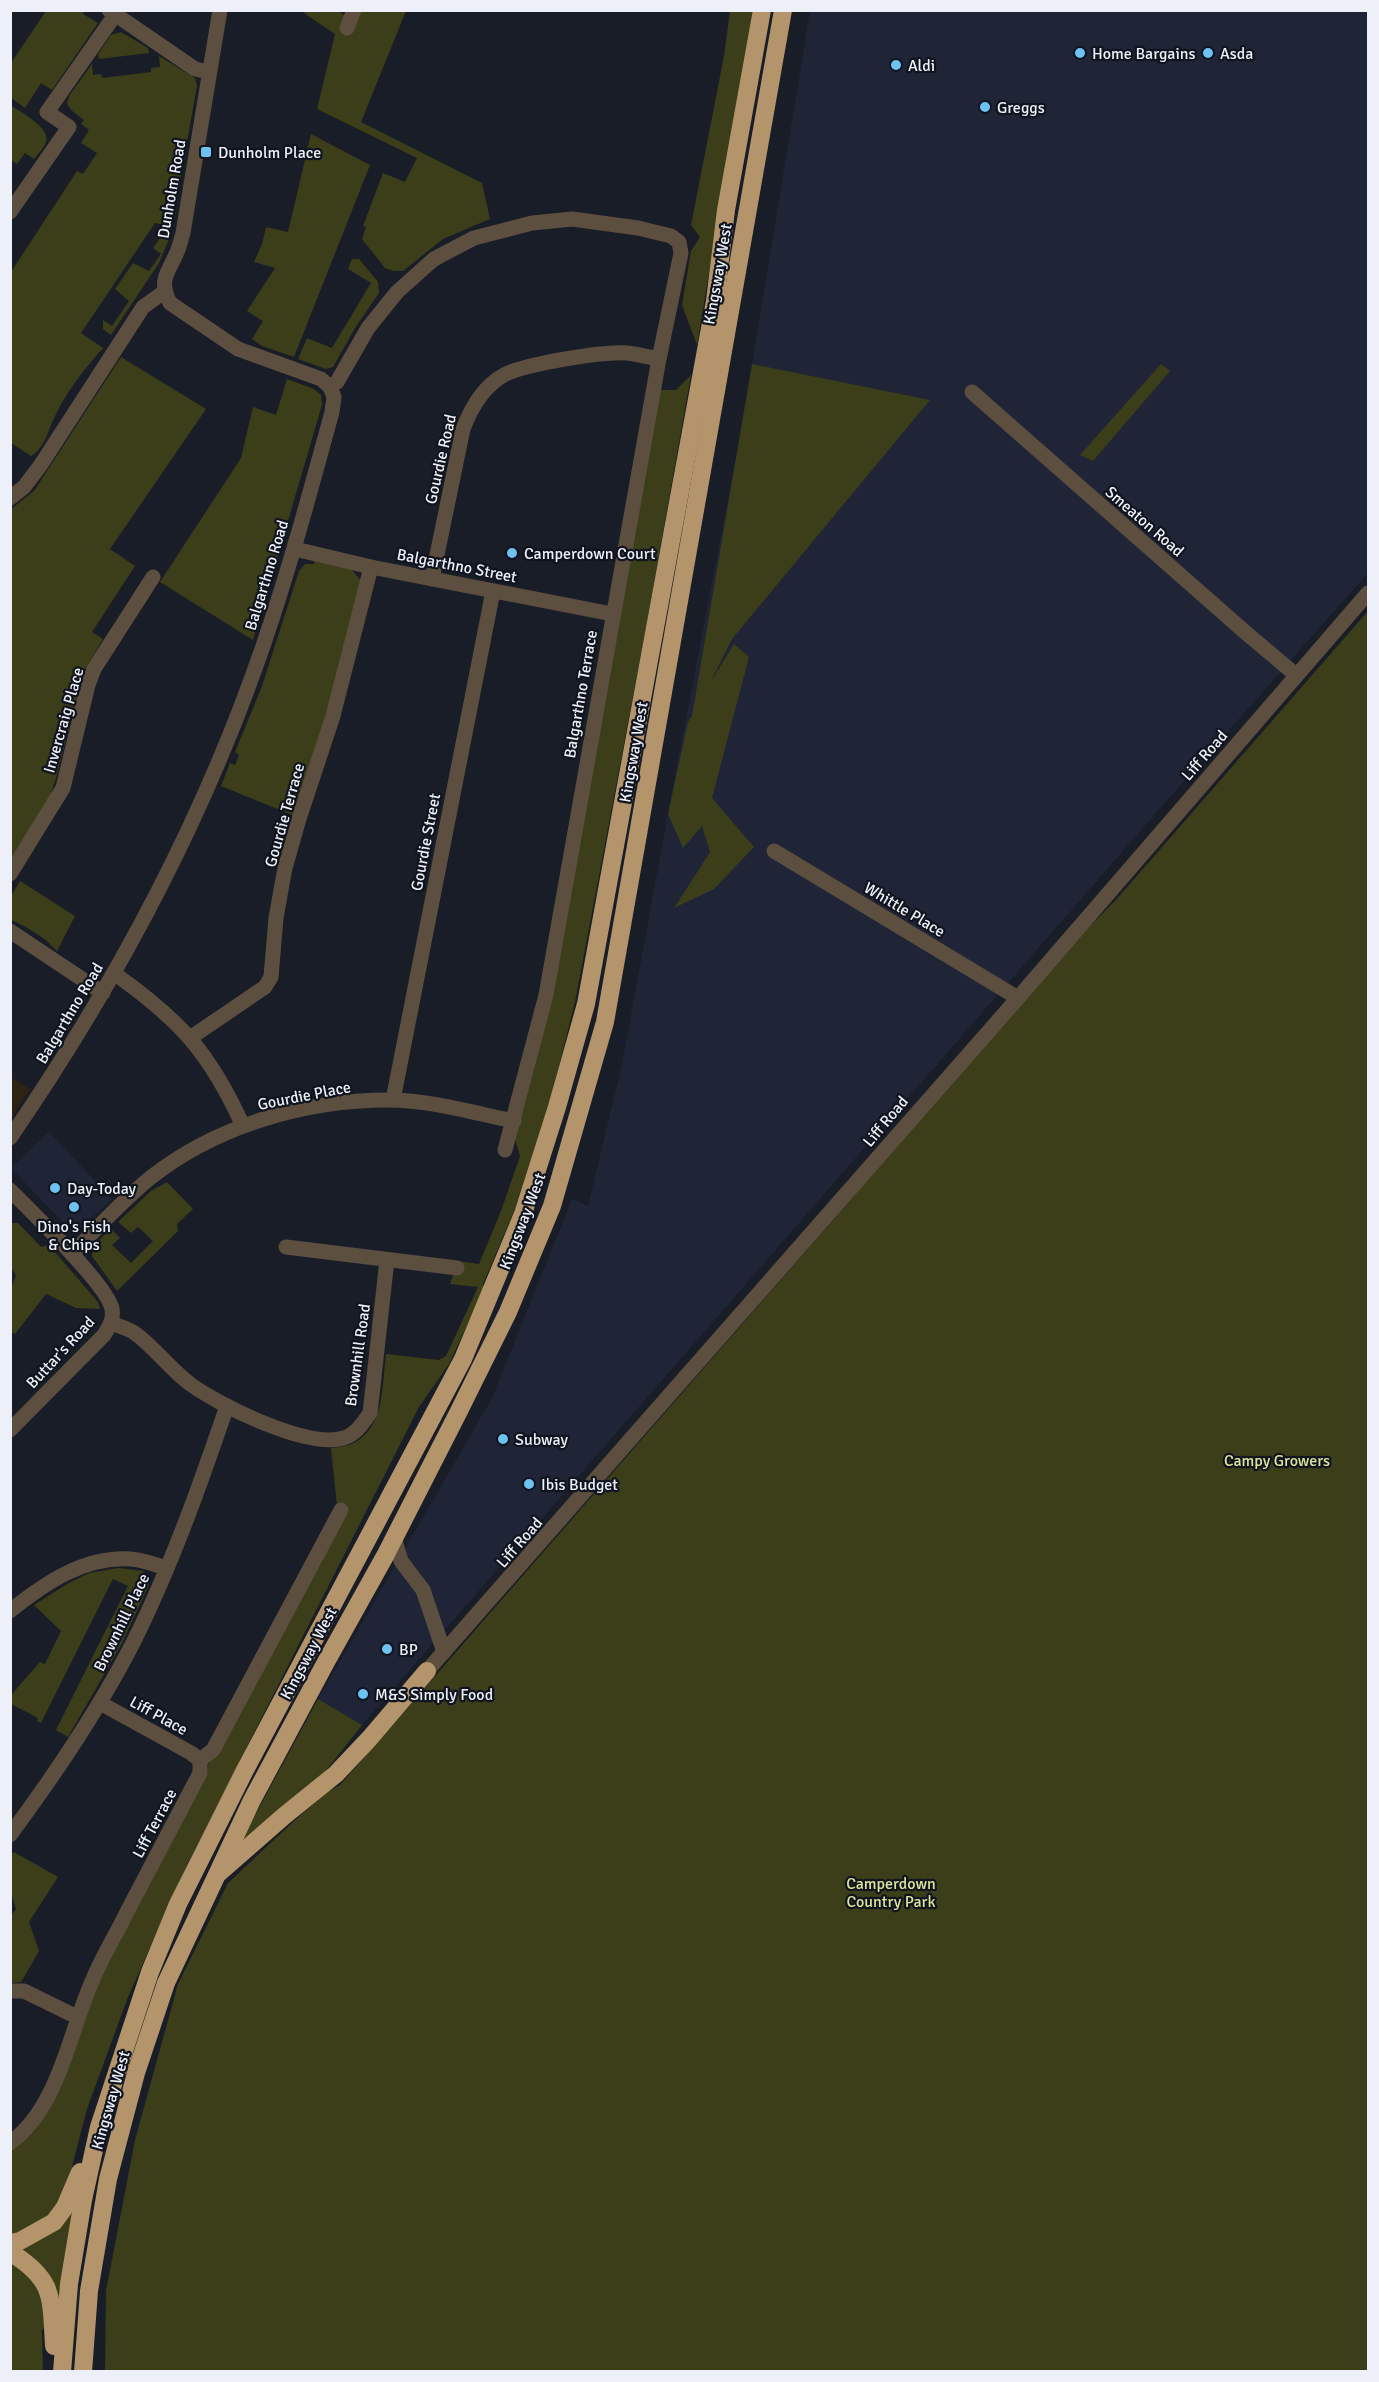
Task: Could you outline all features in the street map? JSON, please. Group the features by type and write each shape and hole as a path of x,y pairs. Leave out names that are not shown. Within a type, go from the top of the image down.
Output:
{"highway":[{"name":"Kingsway West","path":"62,2372 69,2284 83,2200 99,2127 150,1972 178,1904 244,1772 463,1359 523,1214 557,1107 586,1004 715,301 726,210 762,10"},
{"name":"Kingsway West","path":"83,2372 89,2291 108,2179 136,2073 166,1983 252,1800 394,1537 507,1312 552,1206 605,1022 783,10"},
{"path":"215,1877 336,1774 427,1671"},
{"path":"10,2243 20,2241 54,2222 65,2207 99,2127"},
{"path":"10,2252 32,2266 44,2280 51,2301 56,2372"}],"street":[{"name":"Dunholm Road","path":"164,292 164,277 178,251 183,233 220,10"},
{"path":"347,28 354,10"},
{"path":"10,212 69,127 47,112 112,13 195,69 209,72"},
{"name":"Balgarthno Terrace","path":"330,387 337,382 368,328 397,292 434,259 474,238 532,223 572,219 638,228 670,236 679,242 681,253 658,359 546,995 505,1150"},
{"path":"10,498 24,487 40,466 143,306 164,292 170,303 238,349 321,380 330,387"},
{"name":"Gourdie Road","path":"432,579 463,429 470,411 485,390 503,375 525,367 605,353 627,353 658,359"},
{"name":"Balgarthno Road","path":"10,1138 46,1086 115,974 210,783 264,644 295,549 332,412 334,397 330,387"},
{"name":"Smeaton Road","path":"972,392 1245,633 1296,675"},
{"name":"Balgarthno Street","path":"295,549 371,567 612,614"},
{"name":"Gourdie Terrace","path":"190,1038 265,987 271,977 276,918 285,868 333,716 371,567"},
{"name":"Invercraig Place","path":"10,874 63,788 94,669 153,577"},
{"name":"Gourdie Street","path":"393,1100 493,591"},
{"name":"Liff Road","path":"427,1671 1018,998 1368,593"},
{"name":"Whittle Place","path":"774,851 1018,998"},
{"path":"10,931 103,993"},
{"path":"115,974 173,1019 190,1038 225,1086 243,1126"},
{"name":"Gourdie Place","path":"72,1254 151,1178 195,1149 243,1126 290,1112 344,1103 393,1100 443,1106 513,1121"},
{"path":"10,1190 72,1254 109,1299 113,1312 111,1323"},
{"path":"286,1247 457,1268"},
{"name":"Brownhill Road","path":"111,1323 136,1333 168,1366 192,1385 227,1406 269,1425 305,1436 330,1440 346,1437 359,1428 370,1413 387,1260"},
{"name":"Buttar's Road","path":"10,1430 104,1335 111,1323"},
{"name":"Brownhill Place","path":"10,1835 44,1789 100,1703 134,1639 167,1568 196,1496 227,1406"},
{"name":"Liff Terrace","path":"10,2143 21,2135 40,2111 52,2090 93,1977 200,1773 201,1760 213,1750 332,1516"},
{"path":"394,1537 401,1562 423,1590 444,1652"},
{"path":"10,1611 36,1591 71,1570 101,1561 132,1559 167,1568"},
{"name":"Liff Place","path":"100,1703 201,1760"},
{"path":"10,1991 24,1991 77,2017"}],"shaded area":[{"path":"810,11 1368,11 1368,573 1162,806 362,1725 318,1699 492,1398 572,1199 588,1206 622,1064 741,431"},
{"path":"11,1077 30,1089 11,1118"},
{"path":"49,1132 112,1199 74,1234 11,1168"}],"green space":[{"path":"46,11 85,11 83,14 98,23 52,90 41,83 25,108 11,98 11,63"},
{"path":"306,11 338,11 344,15 342,26 360,11 406,11 361,122 482,183 490,219 443,239 403,271 385,268 362,239 366,227 363,226 383,173 405,182 417,158 317,109 335,34 304,13"},
{"path":"730,11 753,11 697,345 682,305 691,251 700,237 691,225 724,56"},
{"path":"121,32 148,48 149,53 99,59 98,54 111,35"},
{"path":"159,56 195,78 197,86 172,226 155,223 81,333 103,348 72,386 42,445 31,456 11,443 11,272 77,171 83,174 97,153 81,143 89,130 81,124 84,120 67,104 69,96 92,64 93,75 101,74 102,78 151,72 151,68 160,67"},
{"path":"10,105 40,126 46,137 44,146 34,159 25,153 17,164 11,160"},
{"path":"311,134 370,165 294,357 262,346 252,339 263,321 247,311 275,268 254,262 266,227 288,232"},
{"path":"170,237 159,263 111,335 103,329 103,320 112,326 129,301 115,289 133,263 149,271 161,254 153,248 160,238"},
{"path":"352,259 359,259 378,282 379,293 355,328 333,367 326,369 298,359 307,338 332,348 371,283 348,269"},
{"path":"121,357 206,409 110,549 135,566 92,632 103,639 84,671 49,799 11,858 11,509 34,491"},
{"path":"752,364 930,400 732,639 710,683 734,644 749,657 712,798 754,847 714,889 674,908 710,852 702,826 683,848 668,814 688,722 692,716"},
{"path":"1161,364 1170,371 1093,461 1080,455"},
{"path":"691,375 575,1002 549,1105 514,1211 483,1284 484,1289 449,1364 419,1407 187,1865 128,1997 87,2109 62,2205 51,2218 19,2235 11,2233 11,2150 26,2138 99,1979 204,1779 209,1763 221,1748 337,1506 331,1448 354,1443 372,1426 380,1404 386,1354 439,1360 446,1356 478,1287 450,1284 458,1261 479,1264 520,1156 515,1139 550,997 659,390 676,390"},
{"path":"287,379 314,389 321,395 322,405 253,640 160,582 241,458 253,407 276,415"},
{"path":"315,560 351,569 362,582 328,714 295,816 221,786 230,763 235,765 239,755 235,752 262,686 299,571 305,564 314,564"},
{"name":"Camperdown Country Park","path":"1368,611 1368,2371 105,2372 106,2291 135,2140 178,1984 228,1883 327,1792 340,1785 848,1203 1018,998 1115,901"},
{"path":"20,881 75,916 57,951 46,940 11,920 11,896"},
{"path":"167,1182 193,1209 177,1224 178,1231 117,1291 92,1256 94,1245 111,1229 120,1238 112,1245 131,1263 153,1241 138,1227 131,1233 118,1222 151,1191"},
{"path":"11,1223 18,1223 41,1247 49,1245 98,1302 100,1309 76,1308 46,1294 15,1334 11,1332 11,1288 16,1275 11,1268"},
{"path":"118,1568 143,1571 149,1577 149,1585 121,1645 68,1737 56,1730 128,1586 113,1579 41,1723 37,1721 38,1718 11,1704 11,1695 40,1662 45,1664 61,1631 34,1605 89,1573"},
{"path":"318,1699 362,1725 320,1778 240,1843"},
{"path":"14,1852 58,1877 29,1922 39,1951 21,1982 11,1983 11,1915 16,1909 11,1893 11,1855"},
{"path":"73,2209 59,2301 19,2246"},
{"path":"11,2259 40,2282 46,2323 42,2331 43,2371 11,2371"}],"place":[{"name":"Home Bargains","path":"1080,53"},
{"name":"Asda","path":"1208,53"},
{"name":"Aldi","path":"896,65"},
{"name":"Greggs","path":"985,107"},
{"name":"Dunholm Place","path":"206,152"},
{"name":"Camperdown Court","path":"512,553"},
{"name":"Day-Today","path":"55,1188"},
{"name":"Dino's Fish & Chips","path":"74,1207"},
{"name":"Subway","path":"503,1439"},
{"name":"Ibis Budget","path":"529,1484"},
{"name":"BP","path":"387,1649"},
{"name":"M&S Simply Food","path":"363,1694"}],"park label":[{"name":"Campy Growers","path":"1277,1460"}]}
